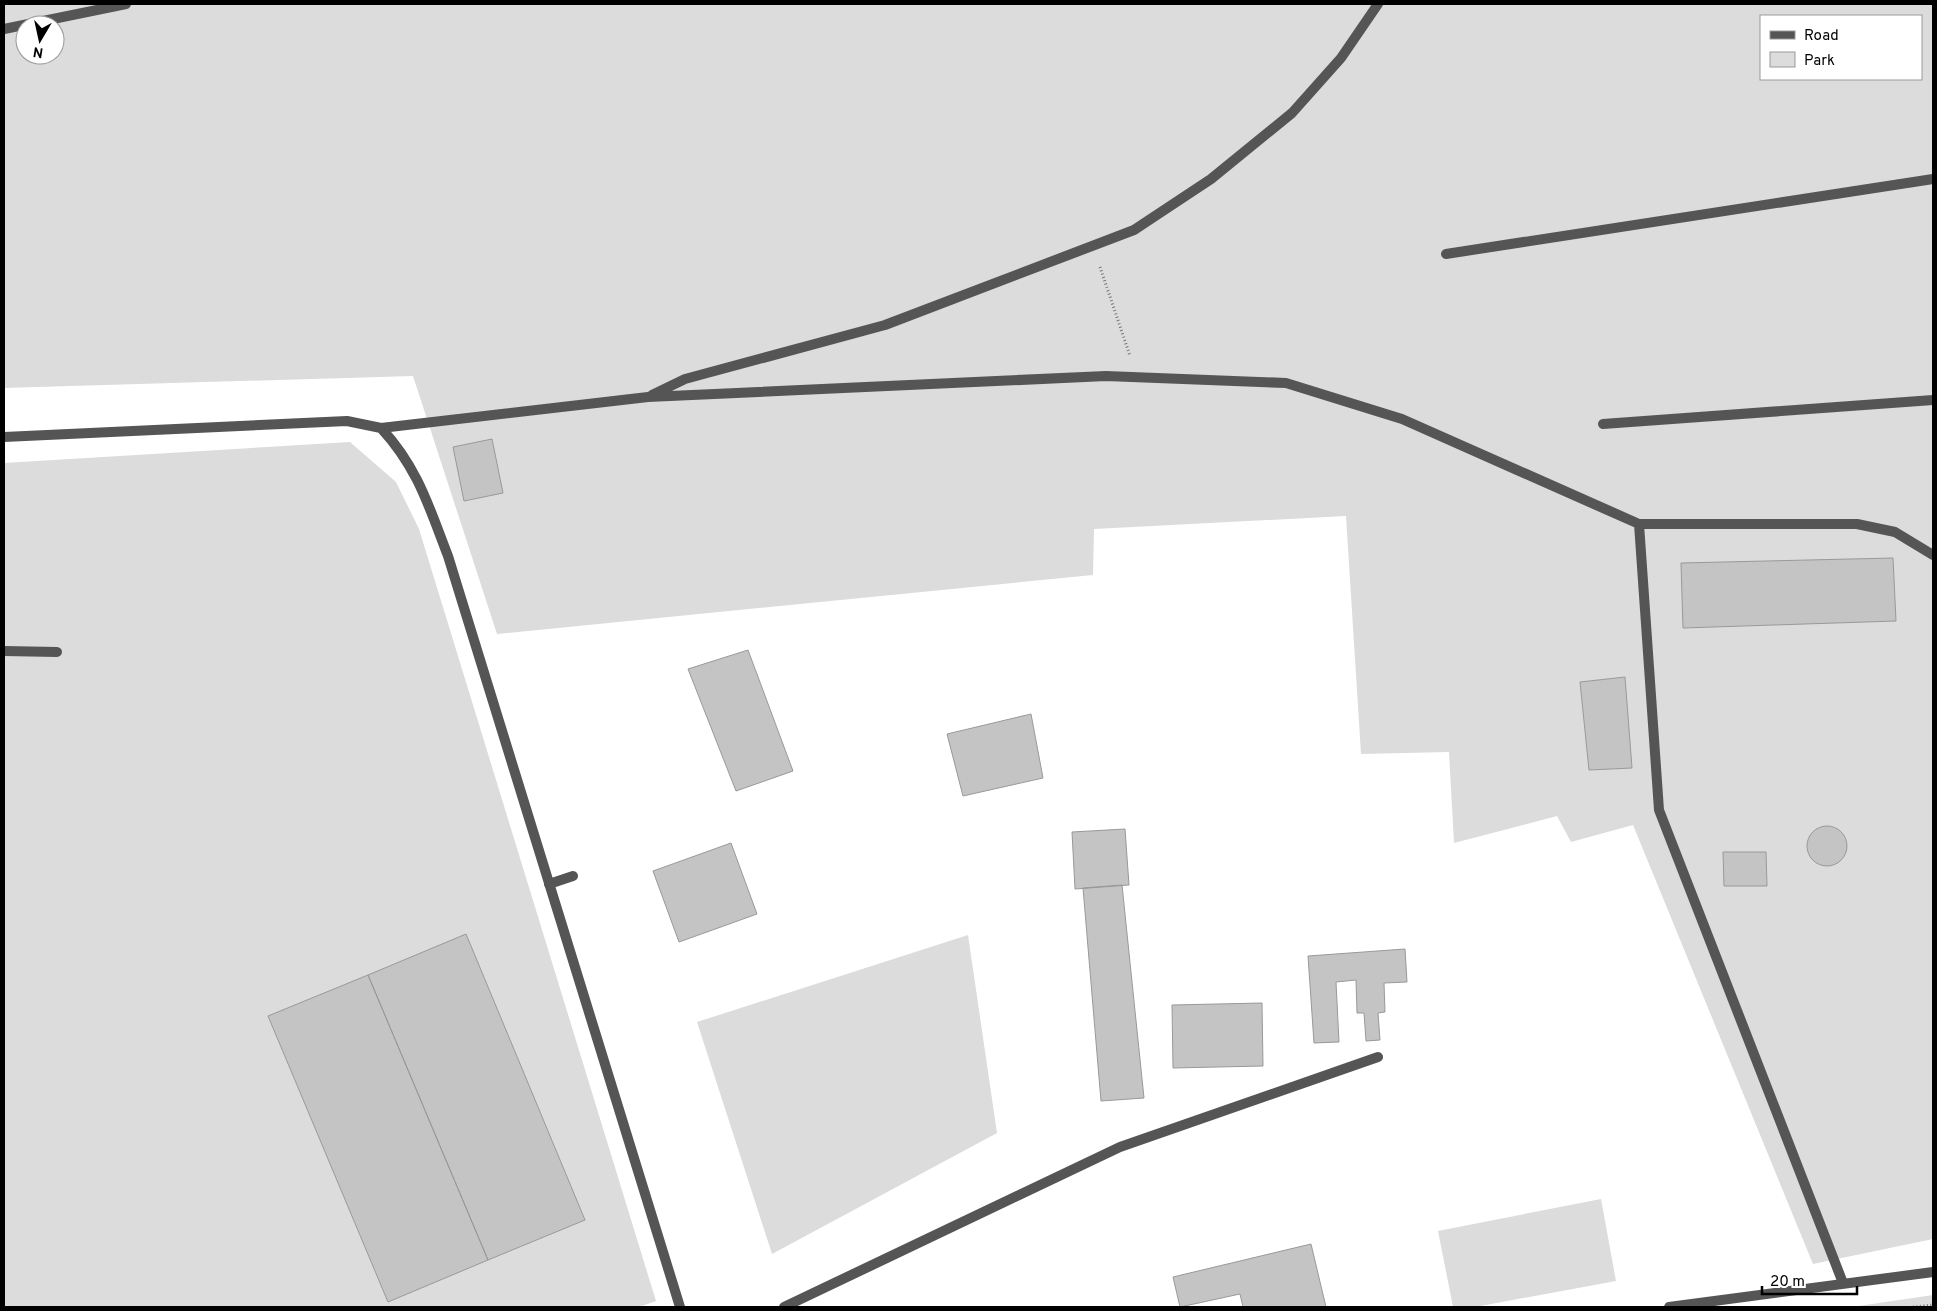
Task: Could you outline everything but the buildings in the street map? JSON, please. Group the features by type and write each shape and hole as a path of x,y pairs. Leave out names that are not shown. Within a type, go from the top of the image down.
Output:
{"street":[{"path":"4,29 126,4"},
{"path":"648,398 685,379 885,325 1134,230 1196,189 1292,113 1341,58 1378,4"},
{"path":"1446,254 1933,179"},
{"path":"4,437 348,421 381,428 648,398 1106,376 1286,384 1402,418 1639,524 1857,524 1895,532 1933,555"},
{"path":"1603,424 1933,400"},
{"path":"381,428 401,450 418,478 448,556 680,1307"},
{"path":"1639,524 1659,810 1843,1282"},
{"path":"4,651 57,652"},
{"path":"550,884 573,876"},
{"path":"784,1307 1120,1147 1378,1057"},
{"path":"1669,1307 1843,1282 1933,1272"}],"path":[{"path":"1093,245 1137,378"},
{"path":"1913,1307 1933,1305"}],"green space":[{"path":"4,4 1933,4 1933,1239 1813,1264 1633,825 1571,842 1557,816 1454,843 1449,752 1361,754 1346,516 1094,529 1093,575 497,634 413,376 4,388"},
{"path":"350,442 396,482 419,529 656,1301 639,1307 4,1307 4,463"},
{"path":"968,935 997,1133 772,1254 697,1022"},
{"path":"1601,1199 1616,1281 1475,1307 1453,1307 1438,1231"},
{"path":"1933,1295 1933,1307 1852,1307"}]}
